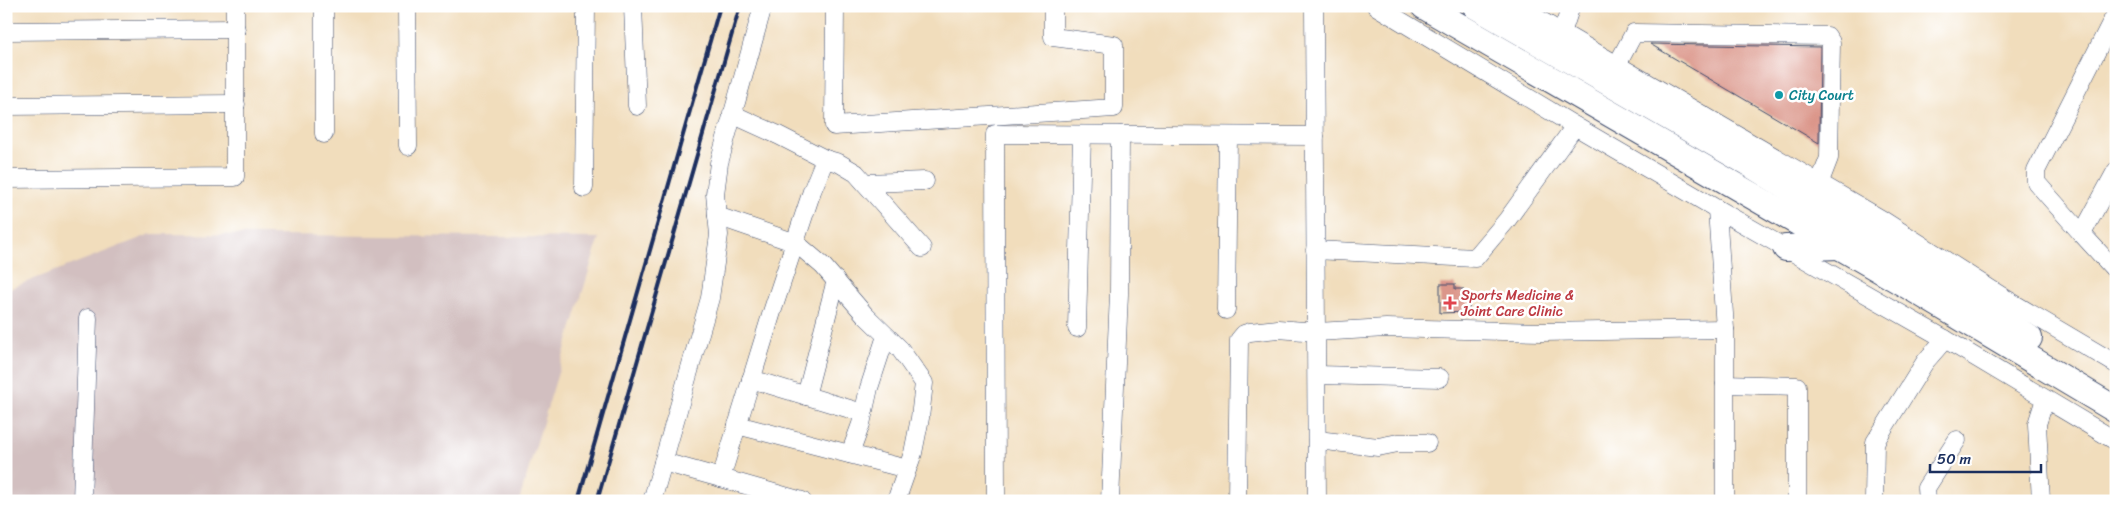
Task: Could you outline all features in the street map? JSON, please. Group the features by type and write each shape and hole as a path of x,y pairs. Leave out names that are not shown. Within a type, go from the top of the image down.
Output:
{"highway":[{"path":"1424,6 2116,410"},
{"path":"1476,6 1745,161 1960,292 2013,329 2116,390"},
{"path":"1786,248 1838,246"},
{"path":"1960,292 2006,299"}],"street":[{"path":"6,179 235,177 235,6"},
{"path":"324,6 324,134"},
{"path":"407,6 408,146"},
{"path":"584,188 586,6"},
{"path":"632,6 637,106"},
{"path":"652,501 710,298 719,235 715,194 719,163 763,6"},
{"path":"835,6 834,126 1114,108 1114,45 1053,37 1053,6"},
{"path":"1314,6 1317,501"},
{"path":"1376,6 1717,210 1946,339 2116,441"},
{"path":"1516,6 1881,219 2006,299 2116,364"},
{"path":"1562,33 1571,6"},
{"path":"2116,13 2036,171 2036,182 2116,272"},
{"path":"6,31 236,29"},
{"path":"1617,65 1634,33 1827,36 1831,42 1830,158 1820,184"},
{"path":"6,106 236,104"},
{"path":"732,114 825,159 839,163 856,173 922,248"},
{"path":"1315,250 1475,258 1507,220 1575,126"},
{"path":"996,501 995,134 1315,136"},
{"path":"1077,328 1082,135"},
{"path":"1110,501 1119,294 1120,135"},
{"path":"1226,310 1228,136"},
{"path":"721,478 812,191 825,159"},
{"path":"2082,234 2116,171"},
{"path":"865,183 925,181"},
{"path":"1717,210 1725,329 1725,501"},
{"path":"717,216 796,243 823,266 865,315 900,349 924,384 920,418 907,469 896,501"},
{"path":"806,396 836,280"},
{"path":"82,501 88,318"},
{"path":"1236,500 1239,340 1244,334 1278,329 1317,332 1386,328 1542,332 1725,329"},
{"path":"850,454 886,336"},
{"path":"1874,501 1875,442 1925,362 1946,339"},
{"path":"1317,376 1440,378"},
{"path":"752,378 863,413"},
{"path":"1725,384 1797,386 1798,501"},
{"path":"2041,501 2037,424 2045,399"},
{"path":"737,425 907,469"},
{"path":"1317,440 1378,446 1398,443 1428,443"},
{"path":"1926,501 1926,488 1957,440"},
{"path":"664,462 782,498 802,501"}],"shaded area":[{"path":"151,234 599,238 519,501 6,501 6,290"}],"building":[{"name":"City Court","path":"1650,44 1820,47 1819,143"},
{"path":"1440,284 1455,284 1455,289 1463,289 1463,294 1469,294 1469,312 1440,313"}],"railway":[{"path":"578,501 720,6"},
{"path":"597,501 740,6"}],"place":[{"name":"City Court","path":"1779,95"},
{"name":"Sports Medicine & Joint Care Clinic","path":"1450,303"}]}
